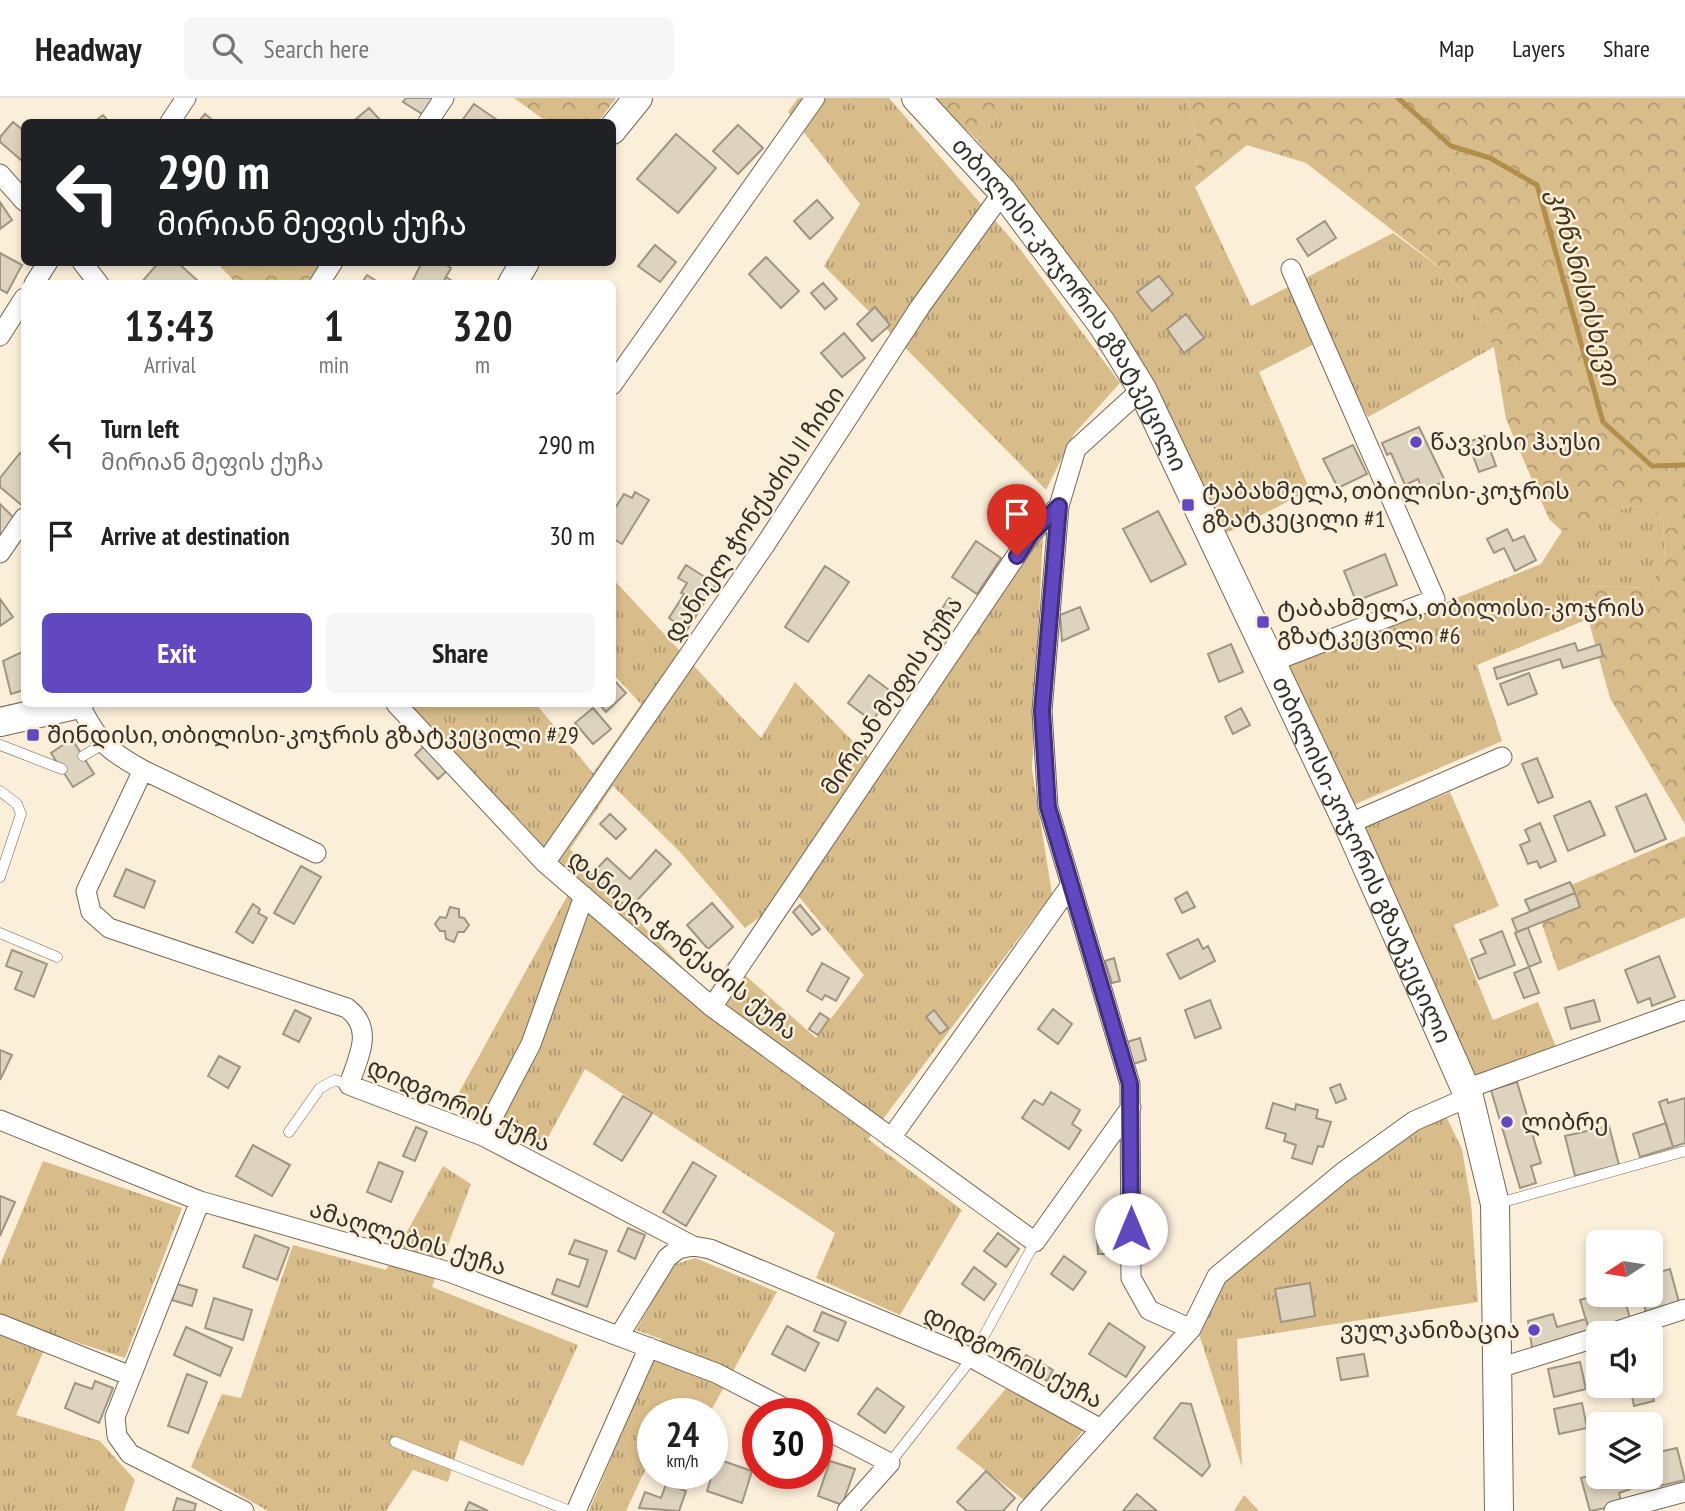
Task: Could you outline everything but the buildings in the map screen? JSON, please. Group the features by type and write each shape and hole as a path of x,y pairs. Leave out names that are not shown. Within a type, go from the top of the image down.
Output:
{"main road":[{"path":"616,125 638,98"},
{"name":"თბილისი-კოჯორის გზატკეცილი","path":"916,98 1003,192 1102,324 1142,389 1348,824 1467,1093 1495,1204 1499,1511"},
{"path":"0,722 66,707"}],"street":[{"path":"172,119 186,98"},
{"path":"430,119 444,98"},
{"path":"616,379 815,98"},
{"path":"0,174 21,198"},
{"name":"დანიელ ჭონქაძის II ჩიხი","path":"545,863 765,545 920,307 1003,192"},
{"path":"85,266 96,280"},
{"path":"1272,662 1435,600 1291,269"},
{"path":"0,336 21,303"},
{"name":"მირიან მეფის ქუჩა","path":"712,1007 1031,534 1059,506 1076,449 1142,389"},
{"path":"1059,506 1042,711 1048,807 1130,1084 1131,1278 1149,1310 1192,1329"},
{"path":"0,552 21,522"},
{"path":"81,707 103,744 143,770 316,853"},
{"name":"დანიელ ჭონქაძის ქუჩა","path":"399,707 545,863 712,1007 1035,1242"},
{"path":"1348,824 1502,757"},
{"name":"დიდგორის ქუჩა","path":"143,770 86,891 91,912 109,928 347,1008 358,1016 364,1027 364,1041 349,1085 483,1136 693,1246 710,1250 972,1358 1101,1429"},
{"path":"891,1138 1070,886"},
{"path":"483,1136 531,1044 584,896"},
{"path":"1033,1509 1192,1329 1217,1276 1343,1172 1404,1128 1467,1093 1685,1010"},
{"path":"1035,1242 1130,1107"},
{"name":"ამაღლების ქუჩა","path":"0,1120 200,1201 449,1272 716,1373 765,1398"},
{"path":"200,1201 115,1417 117,1436 130,1454 244,1511"},
{"path":"619,1336 667,1258 678,1250 693,1246"},
{"path":"1648,1321 1685,1309"},
{"path":"0,1324 131,1376"},
{"path":"1499,1368 1586,1341"},
{"path":"576,1511 649,1347"},
{"path":"833,1433 890,1463 847,1511"},
{"path":"1614,1511 1685,1492"}],"lane":[{"path":"83,757 103,744"},
{"path":"0,745 13,753 62,769"},
{"path":"0,791 17,804 21,814 0,877"},
{"path":"0,933 57,957"},
{"path":"289,1132 325,1084 335,1080 349,1085"},
{"path":"1495,1204 1685,1151"},
{"path":"890,1463 972,1358 1035,1242"},
{"path":"395,1442 570,1511"}],"green space":[{"path":"514,98 616,98 600,119 543,119"},
{"path":"798,98 889,98 1020,249 1120,383 1074,434 1046,490 824,266 860,204 788,112"},
{"path":"933,98 1011,98 978,141"},
{"path":"1011,98 1186,98 1199,146 1195,187 1251,306 1393,233 1446,272 1472,304 1494,347 1368,417 1326,338 1259,372 1310,490 1223,535 1034,214 978,141"},
{"path":"1186,98 1685,98 1685,824 1610,698 1579,586 1648,588 1665,562 1663,517 1639,505 1609,512 1562,531 1549,519 1506,419 1494,347 1472,304 1446,272 1306,163 1247,145 1195,187 1199,146"},
{"path":"220,266 318,266 309,280 233,280"},
{"path":"1639,505 1663,517 1665,562 1648,588 1580,586 1588,619 1477,665 1502,741 1351,806 1283,668 1541,564 1562,531 1609,512"},
{"path":"1043,533 1032,769 1052,894 868,1139 962,1210 900,1315 816,1278 835,1233 585,1069 544,1145 451,1107 576,880 411,707 538,707 593,773 641,704 616,677 616,582 761,738 795,682 881,770","holes":["613,786 680,852 745,928 795,892 864,975 816,1038 729,961 708,994 570,849"]},
{"path":"1450,792 1499,906 1454,925 1493,1020 1538,1002 1556,1047 1470,1080 1360,829"},
{"path":"1685,836 1685,917 1558,971 1534,901"},
{"path":"1445,1114 1462,1149 1471,1203 1478,1302 1237,1339 1242,1467 1197,1328 1223,1280 1414,1124"},
{"path":"43,1161 182,1208 125,1358 51,1334 16,1415 100,1441 135,1480 124,1511 0,1511 0,1265"},
{"path":"443,1166 471,1184 432,1287 578,1345 523,1466 460,1440 448,1482 413,1470 386,1511 268,1511 191,1467 222,1394 241,1398 293,1245 386,1270"},
{"path":"695,1258 777,1292 718,1398 637,1398 637,1487 626,1511 589,1511 661,1339 636,1330 673,1265"},
{"path":"1008,1386 1084,1429 1028,1503 956,1448"},
{"path":"1244,1495 1259,1511 1234,1511"}],"waterway":[{"name":"კრწანისისხევი","path":"1398,98 1451,146 1490,158 1537,185 1603,422 1652,466 1685,465"}],"place":[{"name":"წავკისი ჰაუსი","path":"1416,442"},
{"name":"ტაბახმელა, თბილისი-კოჯრის გზატკეცილი #1","path":"1188,505"},
{"name":"ტაბახმელა, თბილისი-კოჯრის გზატკეცილი #6","path":"1263,622"},
{"name":"შინდისი, თბილისი-კოჯრის გზატკეცილი #29","path":"33,735"},
{"name":"ლიბრე","path":"1507,1122"},
{"name":"ვულკანიზაცია","path":"1534,1330"}],"route":[{"path":"1017,556 1031,534 1059,506 1042,711 1048,807 1130,1084 1131,1229"}]}
